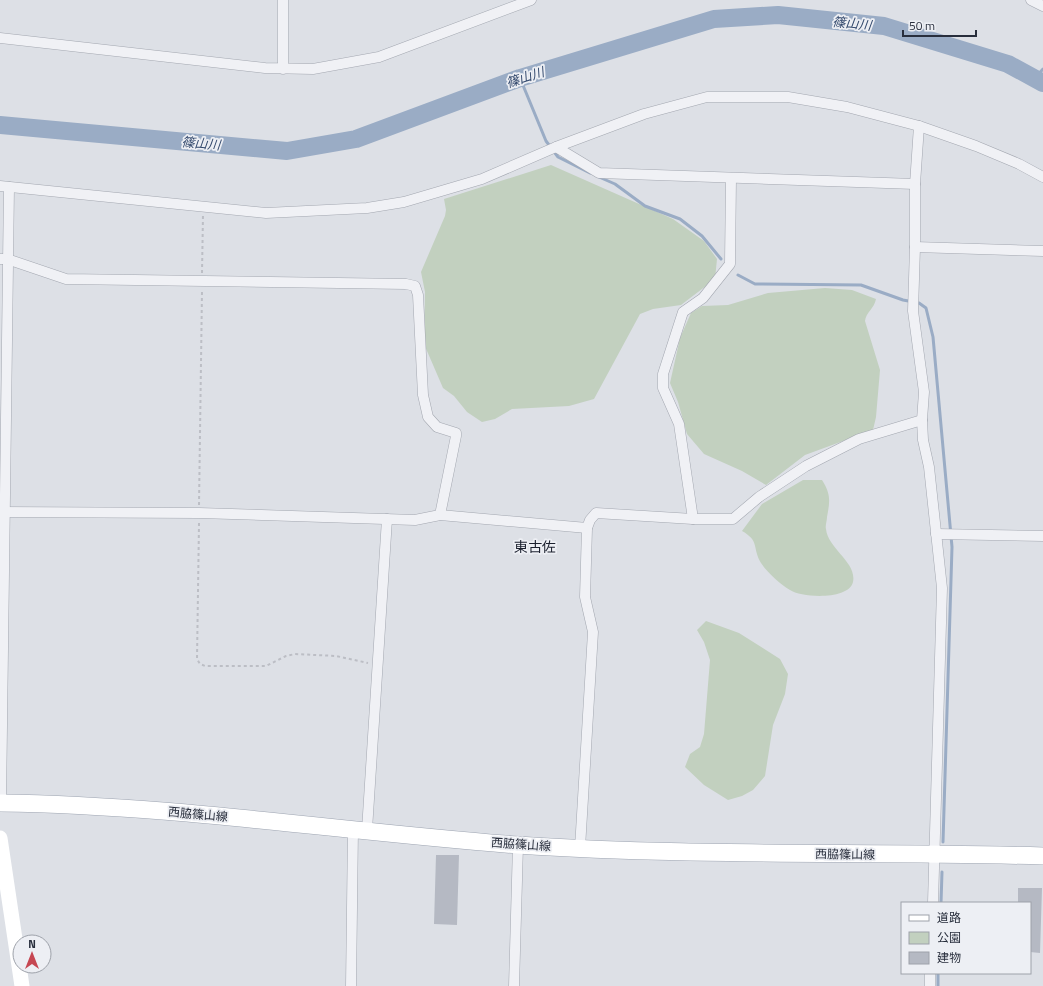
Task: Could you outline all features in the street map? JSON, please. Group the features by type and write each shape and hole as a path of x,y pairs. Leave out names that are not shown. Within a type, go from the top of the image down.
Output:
{"main road":[{"name":"西脇篠山線","path":"0,803 154,810 518,845 660,851 1043,856"}],"street":[{"path":"283,0 284,69"},
{"path":"0,38 284,69 313,69 379,57 531,0"},
{"path":"1030,0 1043,6"},
{"path":"0,803 4,187 203,208 266,213 367,208 404,202 482,179 556,147 644,114 707,97 788,96 847,107 919,126 976,146 1019,164 1043,177"},
{"path":"919,126 915,184 913,311 924,392 922,420 942,588 933,902"},
{"path":"556,147 599,173 915,184"},
{"path":"693,519 679,424 663,388 663,374 683,312 703,298 730,264 731,178"},
{"path":"915,247 1043,251"},
{"path":"3,259 66,279 406,284 415,286 418,295 422,395 428,417 437,427 456,432 440,515"},
{"path":"580,848 593,632 585,597 587,528 590,520 596,513 693,519 733,519 759,497 806,466 859,439 922,420"},
{"path":"2,512 199,513 415,520 440,515 587,528"},
{"path":"351,986 360,829 377,666 387,519"},
{"path":"936,534 1043,536"},
{"path":"0,838 22,986"},
{"path":"514,986 518,845"},
{"path":"930,974 930,986"}],"path":[{"path":"203,208 197,659 200,664 206,666 266,666 286,656 295,654 336,656 377,666"}],"green space":[{"path":"551,165 673,219 704,241 717,259 715,279 681,305 653,309 640,314 594,399 569,406 512,409 495,419 482,422 467,412 454,396 443,388 424,344 425,292 421,272 445,216 446,210 444,199"},
{"path":"825,288 852,290 876,299 865,321 880,370 876,417 873,430 805,455 766,485 742,471 704,454 687,434 678,402 670,383 680,338 691,313 702,306 728,305 768,293"},
{"path":"803,480 822,480 827,489 829,502 826,528 828,536 851,568 853,575 853,582 850,588 834,595 804,595 796,593 782,585 761,563 758,558 754,542 742,531 762,504"},
{"path":"706,621 739,633 780,659 788,674 785,694 773,725 765,776 753,790 742,796 728,800 704,785 685,767 690,754 700,747 704,734 710,660 704,642 697,630"}],"building":[{"path":"436,855 459,855 457,925 434,924"},
{"path":"1018,888 1042,888 1040,953 1031,952 1031,902 1018,902"}],"waterway":[{"name":"篠山川","path":"0,125 287,151 356,139 520,78 714,19 778,15 884,26 1008,64 1043,83"},
{"path":"1035,78 1043,69"},
{"path":"520,78 546,141 558,157 590,173"},
{"path":"599,177 615,184 645,206 680,219 702,236 721,259"},
{"path":"738,275 755,284 861,285 903,300 919,303 926,308 933,337 952,547 943,842"},
{"path":"941,902 942,872"},
{"path":"938,974 938,986"}],"district":[{"name":"東古佐","path":"535,546"}]}
